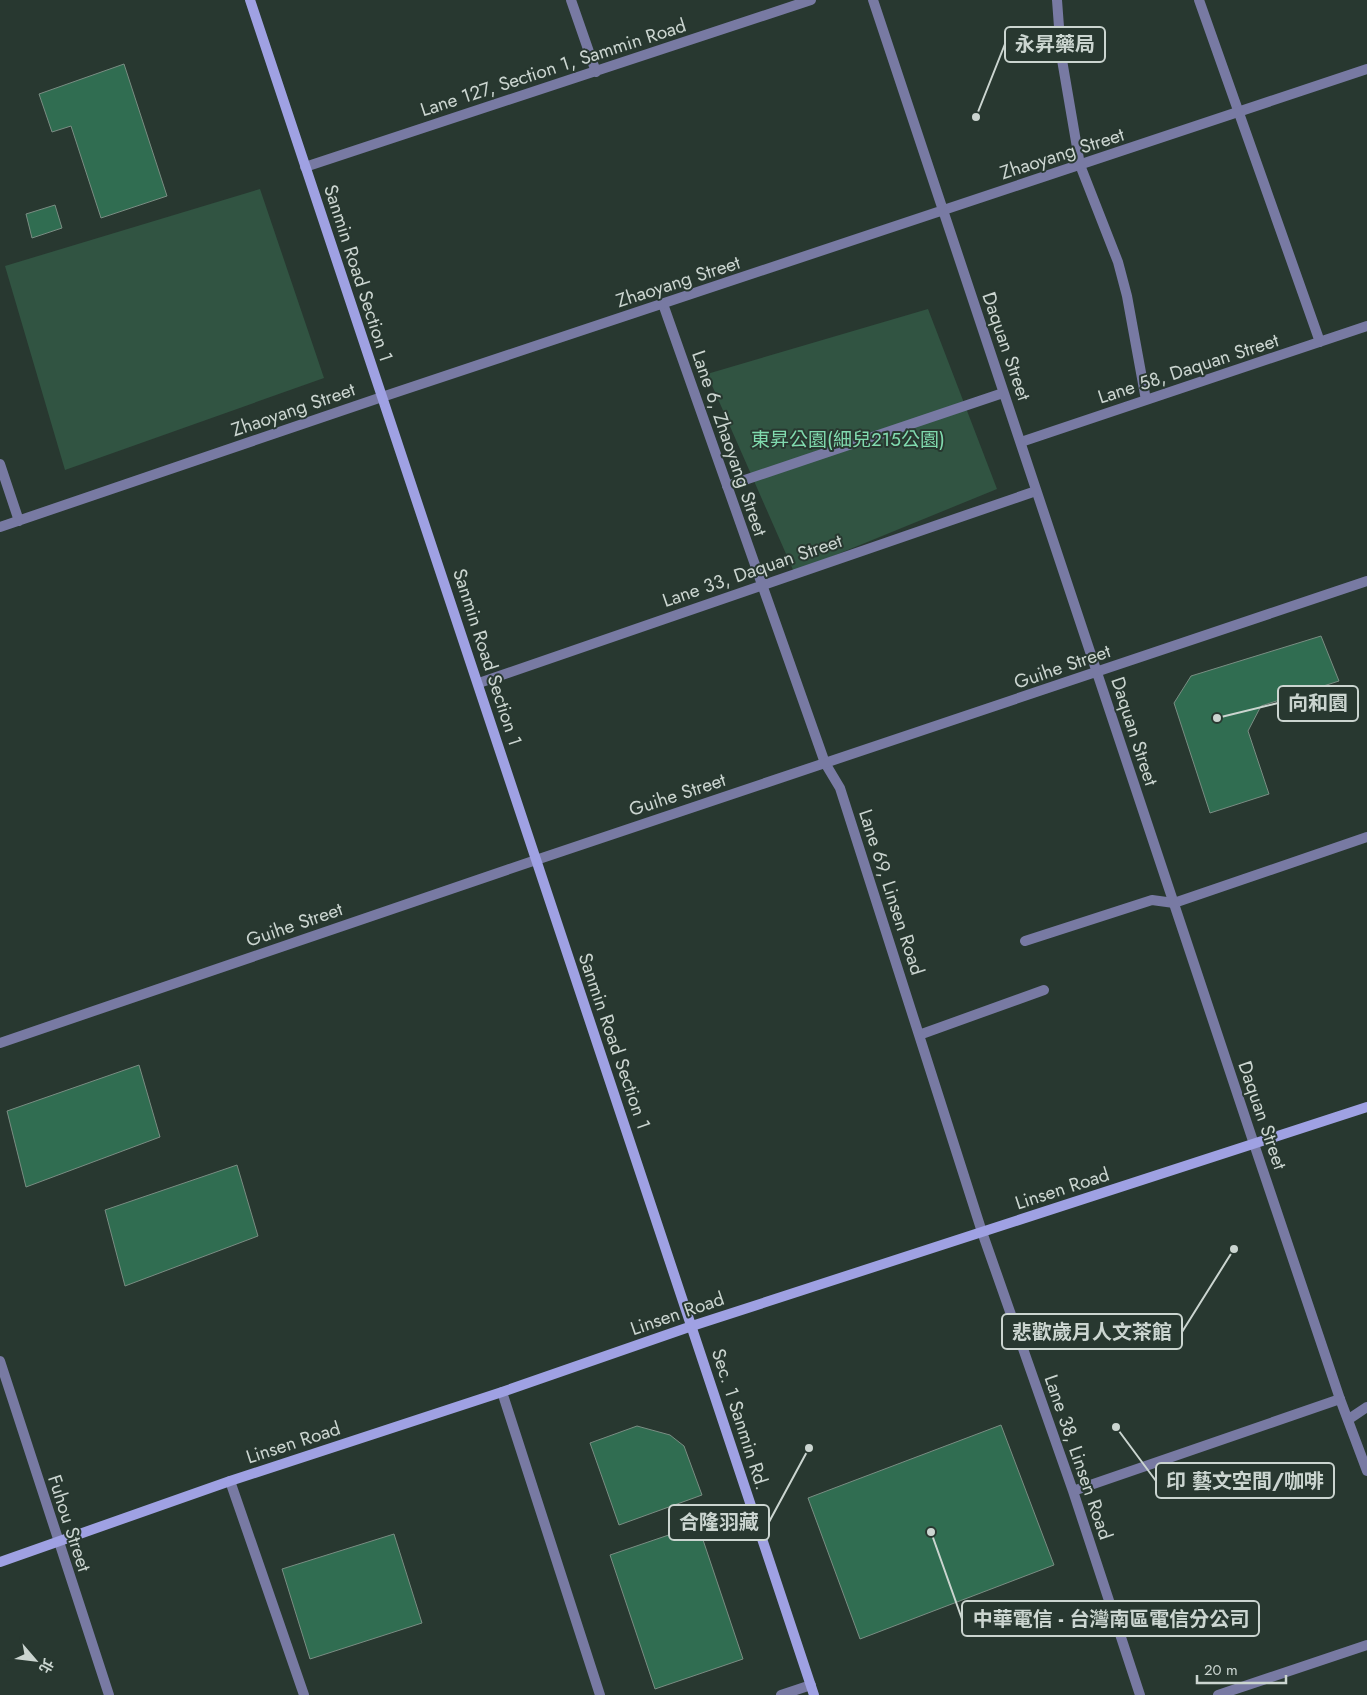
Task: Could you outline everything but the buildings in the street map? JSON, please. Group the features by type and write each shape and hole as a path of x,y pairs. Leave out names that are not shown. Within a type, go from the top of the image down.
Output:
{"main road":[{"name":"Sanmin Road Section 1","path":"250,0 692,1326"},
{"name":"Linsen Road","path":"0,1562 230,1481 502,1392 692,1326 1367,1107"},
{"name":"Sec. 1 Sanmin Rd.","path":"692,1326 814,1695"}],"street":[{"path":"571,0 596,72"},
{"name":"Lane 127, Section 1, Sammin Road","path":"305,167 811,0"},
{"name":"Daquan Street","path":"873,0 1254,1144 1340,1399 1367,1471"},
{"path":"1057,0 1061,54 1080,165 1122,279 1146,400"},
{"path":"1199,0 1320,342"},
{"name":"Zhaoyang Street","path":"0,527 382,397 1367,69"},
{"name":"Lane 6, Zhaoyang Street","path":"663,304 825,763"},
{"name":"Lane 58, Daquan Street","path":"1021,442 1367,326"},
{"path":"727,486 1004,393"},
{"path":"0,464 19,521"},
{"name":"Lane 33, Daquan Street","path":"479,683 1036,491"},
{"name":"Guihe Street","path":"0,1043 536,860 1367,581"},
{"name":"Lane 69, Linsen Road","path":"825,763 840,788 982,1232"},
{"path":"1025,941 1152,900 1174,903 1367,837"},
{"path":"919,1035 1044,990"},
{"name":"Lane 38, Linsen Road","path":"982,1232 1072,1491 1140,1695"},
{"name":"Fuhou Street","path":"0,1361 109,1695"},
{"path":"502,1392 600,1695"},
{"path":"1072,1491 1340,1399"},
{"path":"1349,1419 1367,1407"},
{"path":"230,1481 304,1695"},
{"path":"1218,1695 1367,1645"},
{"path":"780,1695 811,1685"}],"green space":[{"path":"260,189 324,378 65,470 5,266"},
{"name":"東昇公園(細兒215公園)","path":"928,309 997,489 794,572 707,374"}],"place":[{"name":"永昇藥局","path":"976,117"},
{"name":"向和園","path":"1217,718"},
{"name":"悲歡歲月人文茶館","path":"1234,1249"},
{"name":"印 藝文空間/咖啡","path":"1116,1427"},
{"name":"合隆羽藏","path":"809,1448"},
{"name":"中華電信 - 台灣南區電信分公司","path":"931,1532"}]}
